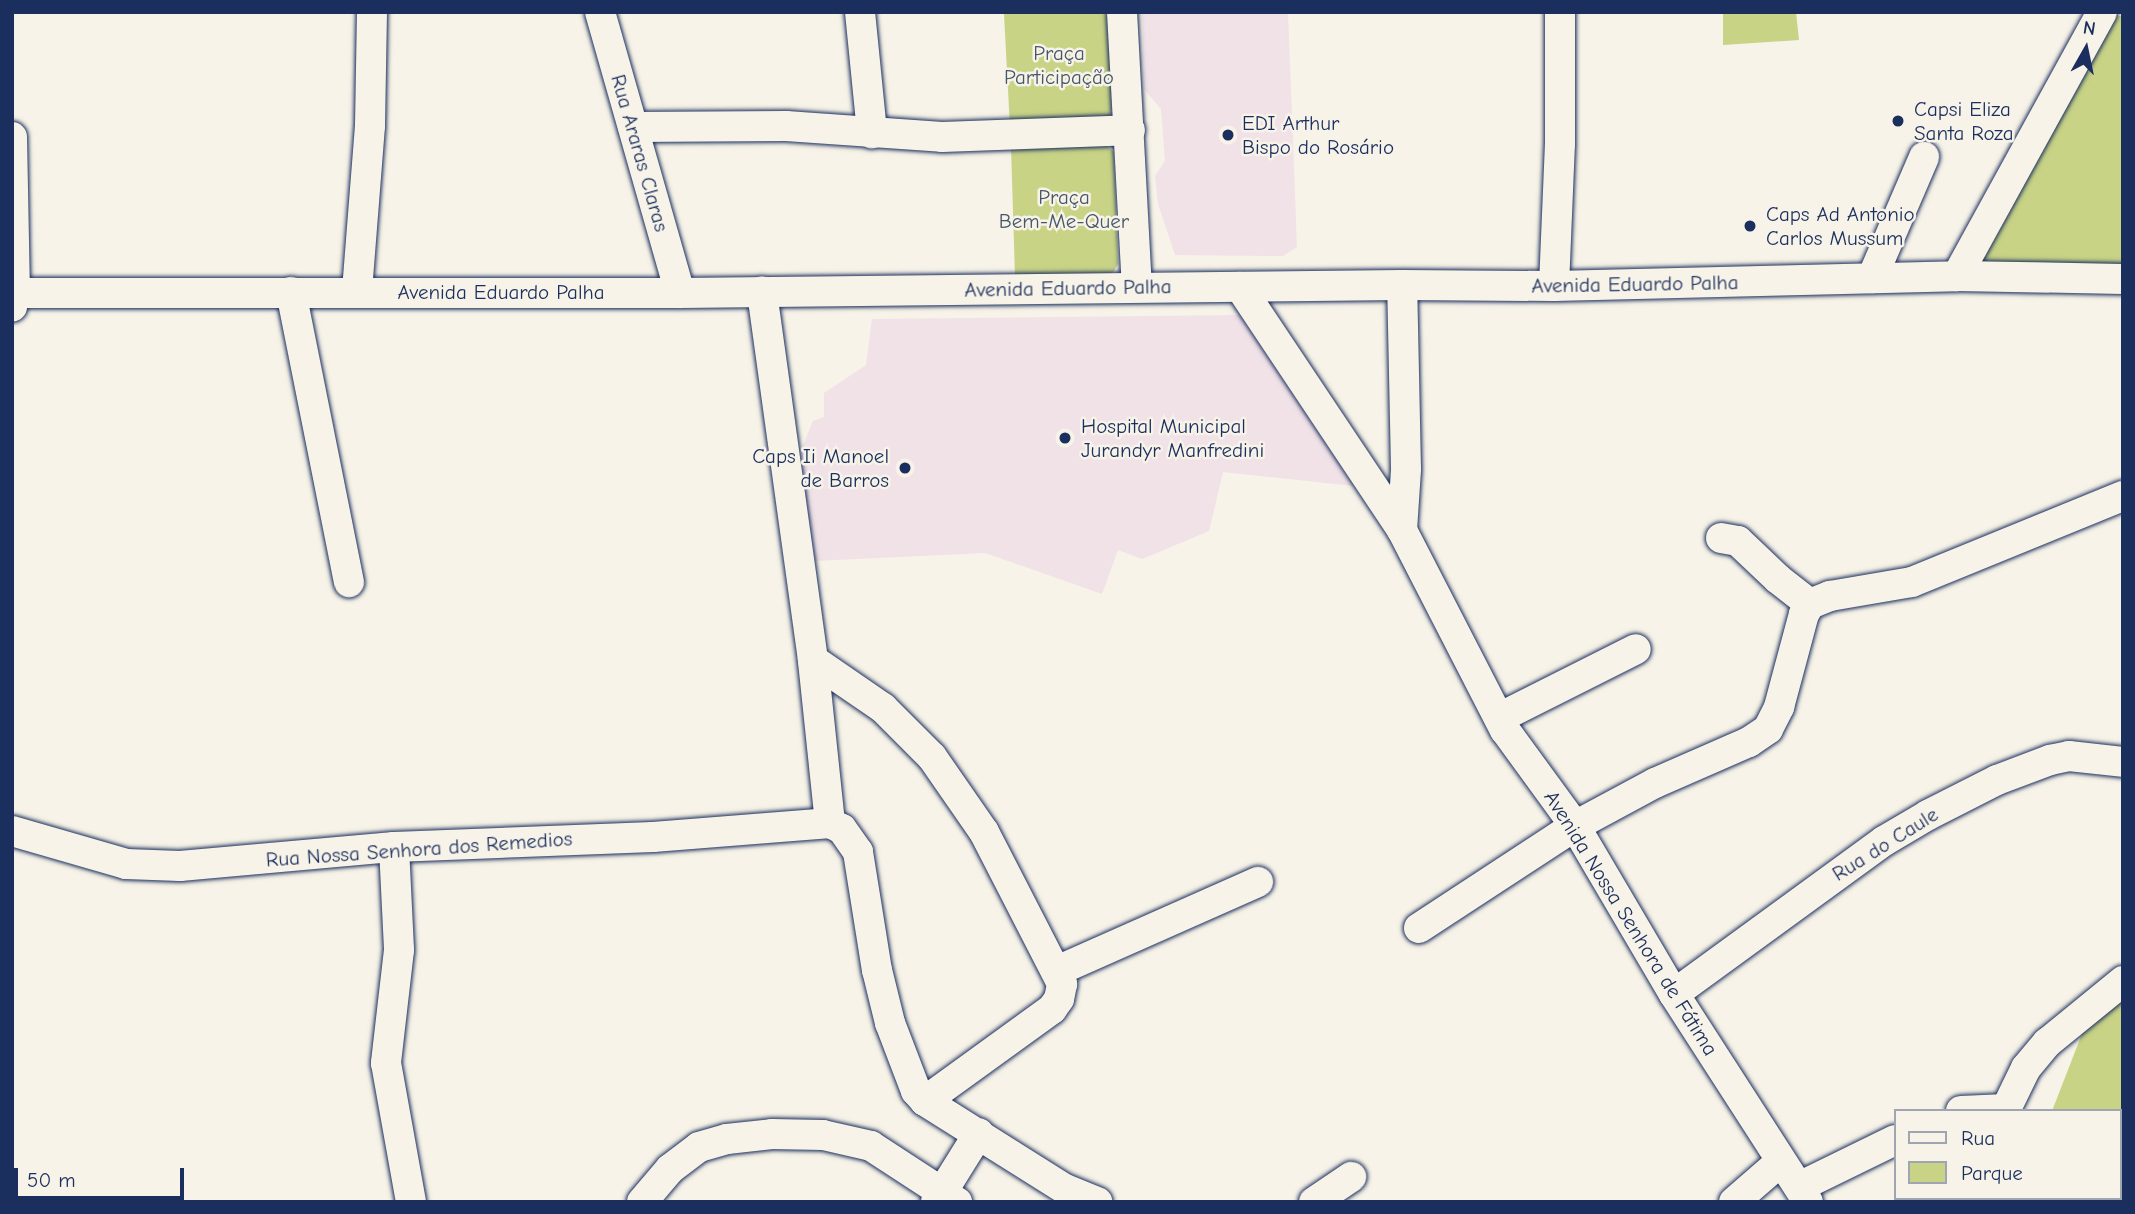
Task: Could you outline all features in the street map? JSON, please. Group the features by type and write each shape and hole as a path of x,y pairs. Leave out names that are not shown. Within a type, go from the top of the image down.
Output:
{"street":[{"path":"356,291 370,126 372,12"},
{"name":"Rua Araras Claras","path":"600,12 680,293"},
{"path":"860,12 872,134"},
{"path":"1122,12 1137,287"},
{"path":"1554,286 1560,144 1559,12"},
{"path":"1957,276 2103,12 2123,19"},
{"path":"633,127 786,126 942,137 1130,130"},
{"path":"12,137 13,297"},
{"path":"1872,278 1924,157"},
{"name":"Avenida Eduardo Palha","path":"13,297 356,291 680,293 1137,287 1554,286 1957,276 2123,279"},
{"path":"1402,285 1406,470 1402,530"},
{"name":"Avenida Nossa Senhora de Fátima","path":"1240,287 1402,530 1499,718 1575,826 1674,994 1803,1195"},
{"path":"291,292 349,582"},
{"path":"762,292 813,660 830,823 842,829 858,852 877,970 890,1023 909,1077 925,1101 979,1133 1069,1195 1098,1202"},
{"path":"1419,929 1575,826 1656,783 1749,742 1768,729 1779,707 1804,614 1810,604 1830,596 1912,582 2123,495"},
{"path":"1721,538 1738,541 1778,579 1810,604"},
{"path":"1499,718 1636,649"},
{"path":"813,660 883,708 932,757 985,832 1057,971 1061,993 1052,1009 925,1101"},
{"name":"Rua do Caule","path":"1674,994 1873,848 1928,814 1997,780 2050,760 2069,756 2123,762"},
{"name":"Rua Nossa Senhora dos Remedios","path":"12,831 112,861 180,866 394,847 653,836 830,823"},
{"path":"394,847 399,950 386,1063 411,1202"},
{"path":"1057,971 1258,882"},
{"path":"2006,1109 2026,1068 2047,1043 2123,981"},
{"path":"642,1202 670,1169 699,1147 727,1139 772,1134 823,1135 871,1146 946,1198 979,1133"},
{"path":"1803,1195 1894,1141"},
{"path":"1734,1202 1780,1162"},
{"path":"1314,1202 1352,1177"}],"shaded area":[{"name":"EDI Arthur Bispo do Rosário","path":"1142,12 1288,12 1297,247 1283,256 1175,255 1158,204 1155,176 1165,161 1161,109 1144,89"},
{"name":"Hospital Municipal Jurandyr Manfredini","path":"1240,315 1354,486 1223,472 1209,531 1142,559 1118,550 1102,594 985,553 814,561 799,455 813,421 824,417 824,393 866,365 872,319"}],"green space":[{"path":"1723,12 1796,12 1799,40 1723,45"},
{"path":"2104,12 2123,17 2123,270 1972,267"},
{"name":"Praça Participação","path":"1004,14 1106,14 1109,22 1112,108 1107,122 1010,128"},
{"name":"Praça Bem-Me-Quer","path":"1104,144 1114,152 1118,264 1114,271 1108,275 1015,276 1011,147"},
{"path":"2123,996 2123,1202 2023,1202 2121,1200 2121,1109 2053,1109 2092,1008"}],"place":[{"name":"Capsi Eliza Santa Roza","path":"1898,121"},
{"name":"EDI Arthur Bispo do Rosário","path":"1228,135"},
{"name":"Caps Ad Antonio Carlos Mussum","path":"1750,226"},
{"name":"Hospital Municipal Jurandyr Manfredini","path":"1065,438"},
{"name":"Caps Ii Manoel de Barros","path":"905,468"}]}
